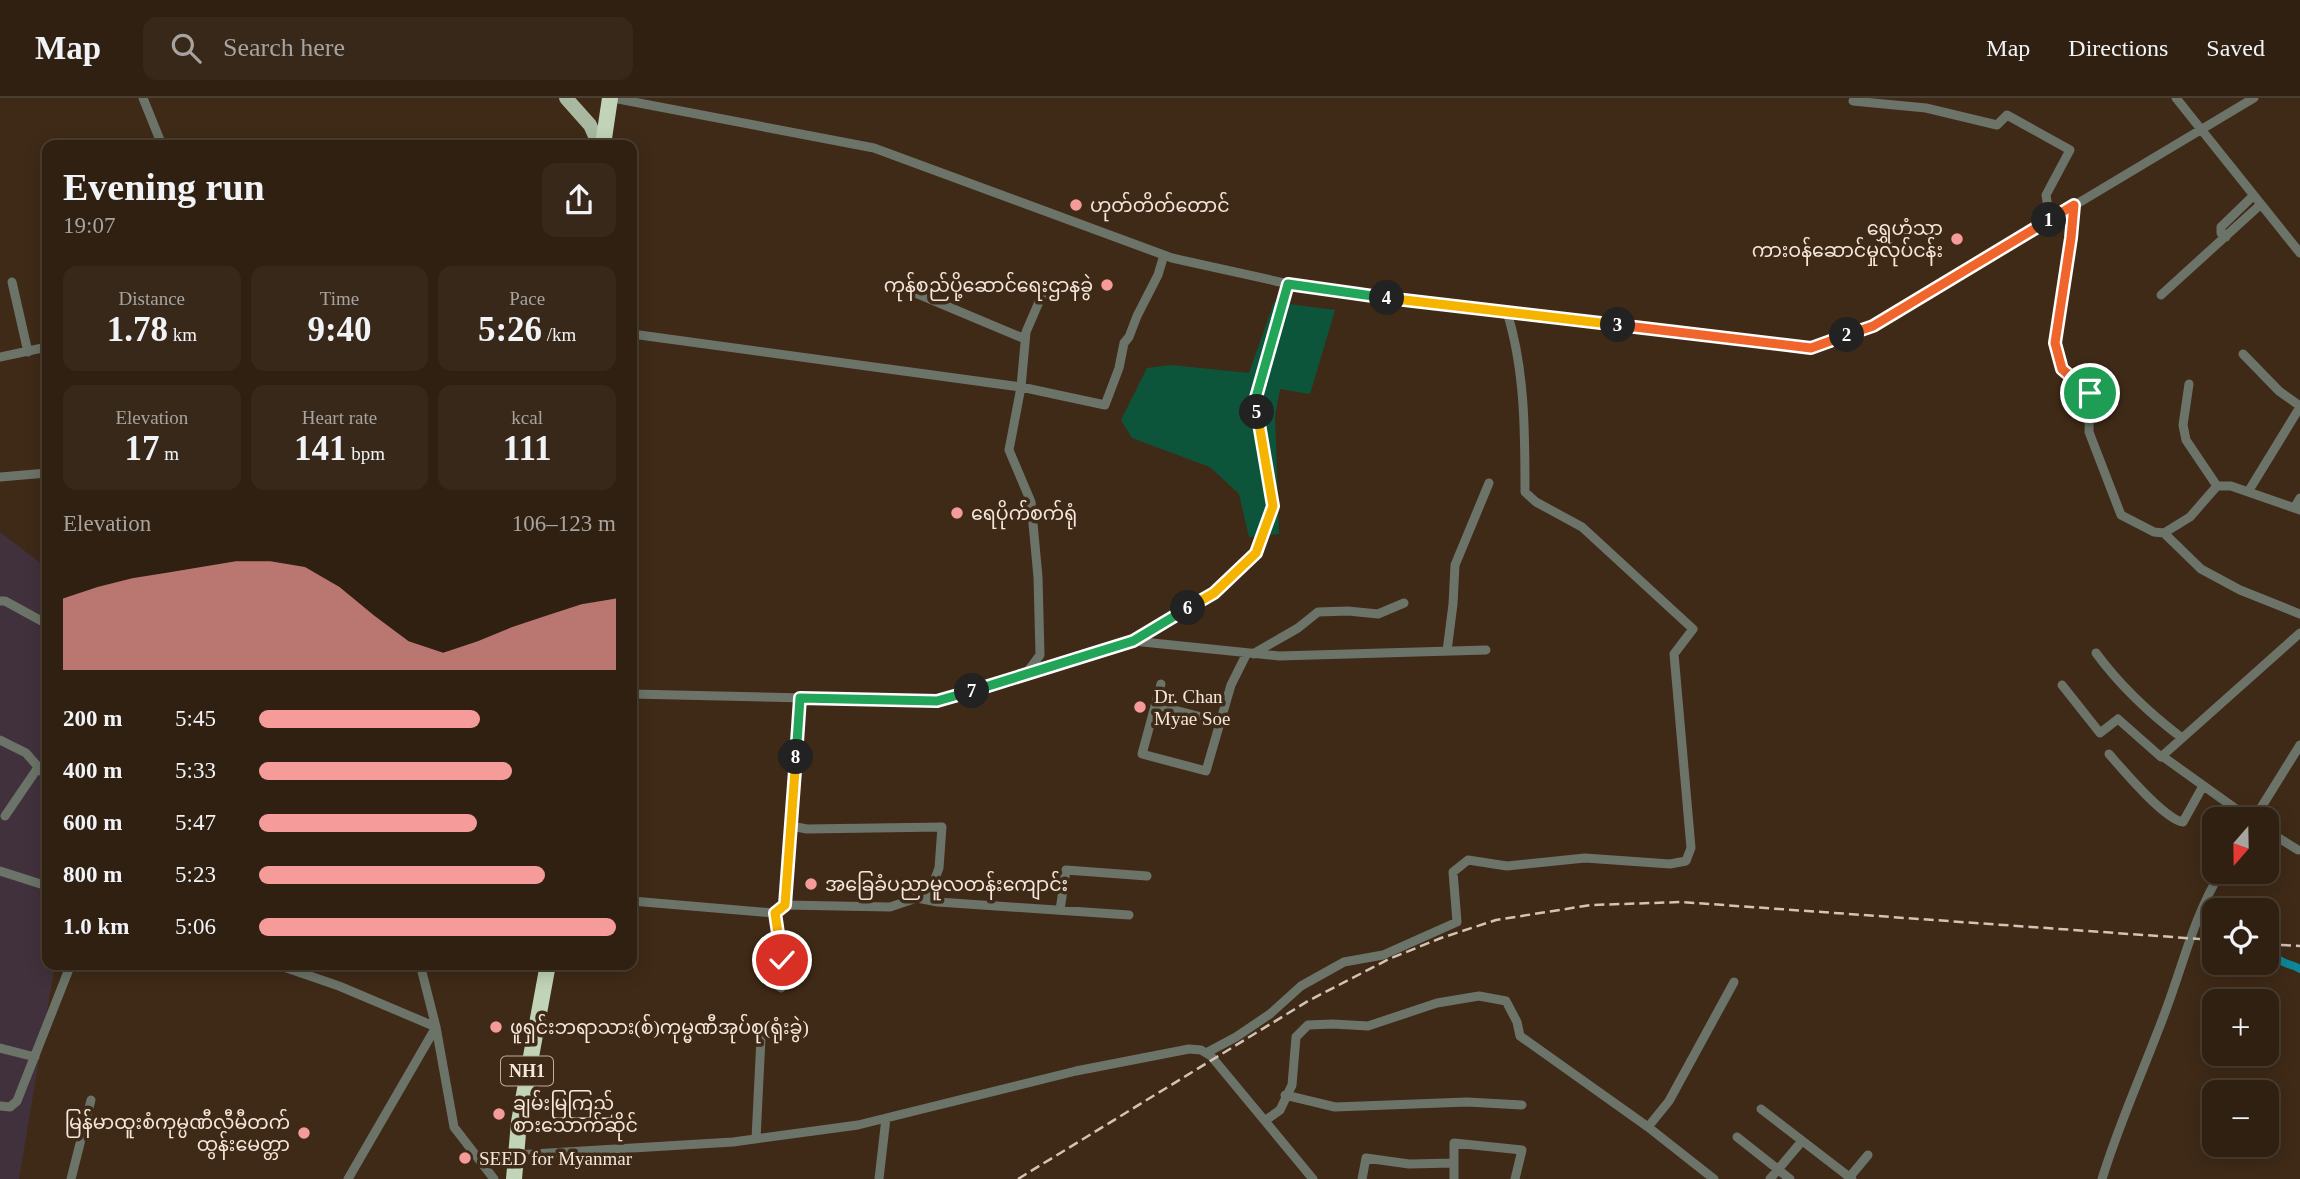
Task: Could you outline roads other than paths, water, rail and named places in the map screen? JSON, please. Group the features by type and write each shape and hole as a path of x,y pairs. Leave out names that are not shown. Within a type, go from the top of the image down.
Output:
{"highway":[{"path":"602,140 612,98"},
{"name":"NH1","path":"514,1179 519,1122 547,970"}],"main road":[{"path":"566,98 590,125 598,140"}],"street":[{"path":"143,98 160,140"},
{"path":"612,98 874,148 1164,255 1307,288 1811,348 1873,326 2254,98"},
{"path":"2176,98 2300,253"},
{"path":"1853,101 1926,108 1997,125 2007,115 2070,150 2046,195 2049,220"},
{"path":"2226,237 2221,233 2221,227 2253,197"},
{"path":"2074,205 2055,343 2062,369 2090,393 2090,432 2121,515 2154,532 2164,533 2190,517 2217,486 2231,486 2297,509 2300,498"},
{"path":"2161,295 2260,205"},
{"path":"637,335 1021,387 1105,405 1119,368 1124,343 1158,275 1164,255"},
{"path":"12,282 28,352"},
{"path":"637,694 937,701 1133,641 1214,593 1256,553 1273,506 1255,401 1288,284"},
{"path":"894,285 1025,339"},
{"path":"1025,675 1040,654 1038,577 1031,502 1009,450 1021,387 1026,331 1045,288"},
{"path":"1206,1053 1270,1014 1301,986 1344,962 1383,956 1457,922 1453,872 1468,860 1507,866 1585,858 1670,864 1686,862 1691,848 1674,654 1693,629 1582,527 1536,502 1525,492 1525,440 1517,345 1507,312"},
{"path":"0,357 42,348"},
{"path":"2243,354 2279,391 2300,406 2248,492"},
{"path":"2189,384 2183,425 2186,440 2217,486"},
{"path":"0,477 42,473"},
{"path":"1447,651 1455,565 1489,483"},
{"path":"2164,533 2201,569 2240,590 2300,614"},
{"path":"0,601 5,601 42,621"},
{"path":"1161,684 1142,754 1206,771 1231,685 1250,653 1298,628 1318,612 1377,614 1404,603"},
{"path":"2162,756 2300,633"},
{"path":"1133,641 1279,656 1486,650"},
{"path":"2096,653 2114,678 2145,709 2182,738"},
{"path":"2062,685 2100,733 2118,719 2162,756 2234,807"},
{"path":"785,905 800,698"},
{"path":"1155,705 1221,722"},
{"path":"0,740 19,749 42,770"},
{"path":"2260,807 2300,746"},
{"path":"2109,754 2133,781 2179,822 2183,822 2203,786"},
{"path":"5,816 39,766"},
{"path":"790,826 807,829 942,827 939,868 927,900"},
{"path":"2279,838 2298,850"},
{"path":"1060,910 1066,870 1147,876"},
{"path":"0,871 42,884"},
{"path":"2102,1179 2168,1006 2189,939 2213,884"},
{"path":"637,901 775,913 785,905 890,907 917,898 1129,915"},
{"path":"775,913 782,960 780,988"},
{"path":"0,1106 10,1107 17,1101 69,970"},
{"path":"292,970 339,986 436,1027"},
{"path":"422,970 436,1027 454,1127 494,1179"},
{"path":"1648,1127 1669,1101 1734,982"},
{"path":"1266,1120 1280,1110 1292,1085 1296,1037 1308,1025 1368,1026 1437,1003 1479,996 1506,1001 1517,1022 1520,1036 1648,1127 1714,1179"},
{"path":"348,1179 436,1027"},
{"path":"756,1139 761,1038"},
{"path":"0,1048 35,1057"},
{"path":"516,1156 756,1139 858,1125 1076,1071 1189,1049 1201,1050 1223,1068 1255,1111 1266,1120 1313,1179"},
{"path":"1285,1095 1335,1107 1467,1102 1522,1105"},
{"path":"71,1179 91,1100"},
{"path":"1761,1109 1850,1178 1868,1155"},
{"path":"879,1179 886,1118"},
{"path":"1737,1137 1790,1179"},
{"path":"1770,1179 1802,1141"},
{"path":"1454,1179 1454,1143 1522,1150 1515,1179"},
{"path":"1362,1179 1366,1158 1409,1164 1454,1163"}],"waterway":[{"path":"2279,960 2300,969"}],"railway":[{"path":"1018,1179 1308,1001 1389,959 1496,920 1591,905 1681,902 2202,939"},
{"path":"2279,945 2300,946"}],"place":[{"name":"ဟုတ်တိတ်တောင်","path":"1076,205"},
{"name":"ရွှေဟံသာ ကားဝန်ဆောင်မှုလုပ်ငန်း","path":"1957,239"},
{"name":"ကုန်စည်ပို့ဆောင်ရေးဌာနခွဲ","path":"1107,285"},
{"name":"ရေပိုက်စက်ရုံ","path":"957,513"},
{"name":"Dr. Chan Myae Soe","path":"1140,707"},
{"name":"အခြေခံပညာမူလတန်းကျောင်း","path":"811,884"},
{"name":"ဖူရှင်းဘရာသား(စ်)ကုမ္မဏီအုပ်စု(ရုံးခွဲ)","path":"496,1027"},
{"name":"ချမ်းမြကြည် စားသောက်ဆိုင်","path":"499,1114"},
{"name":"မြန်မာထူးစံကုမ္ပဏီလီမီတက် ထွန်းမေတ္တာ","path":"304,1133"},
{"name":"SEED for Myanmar","path":"465,1158"}]}
